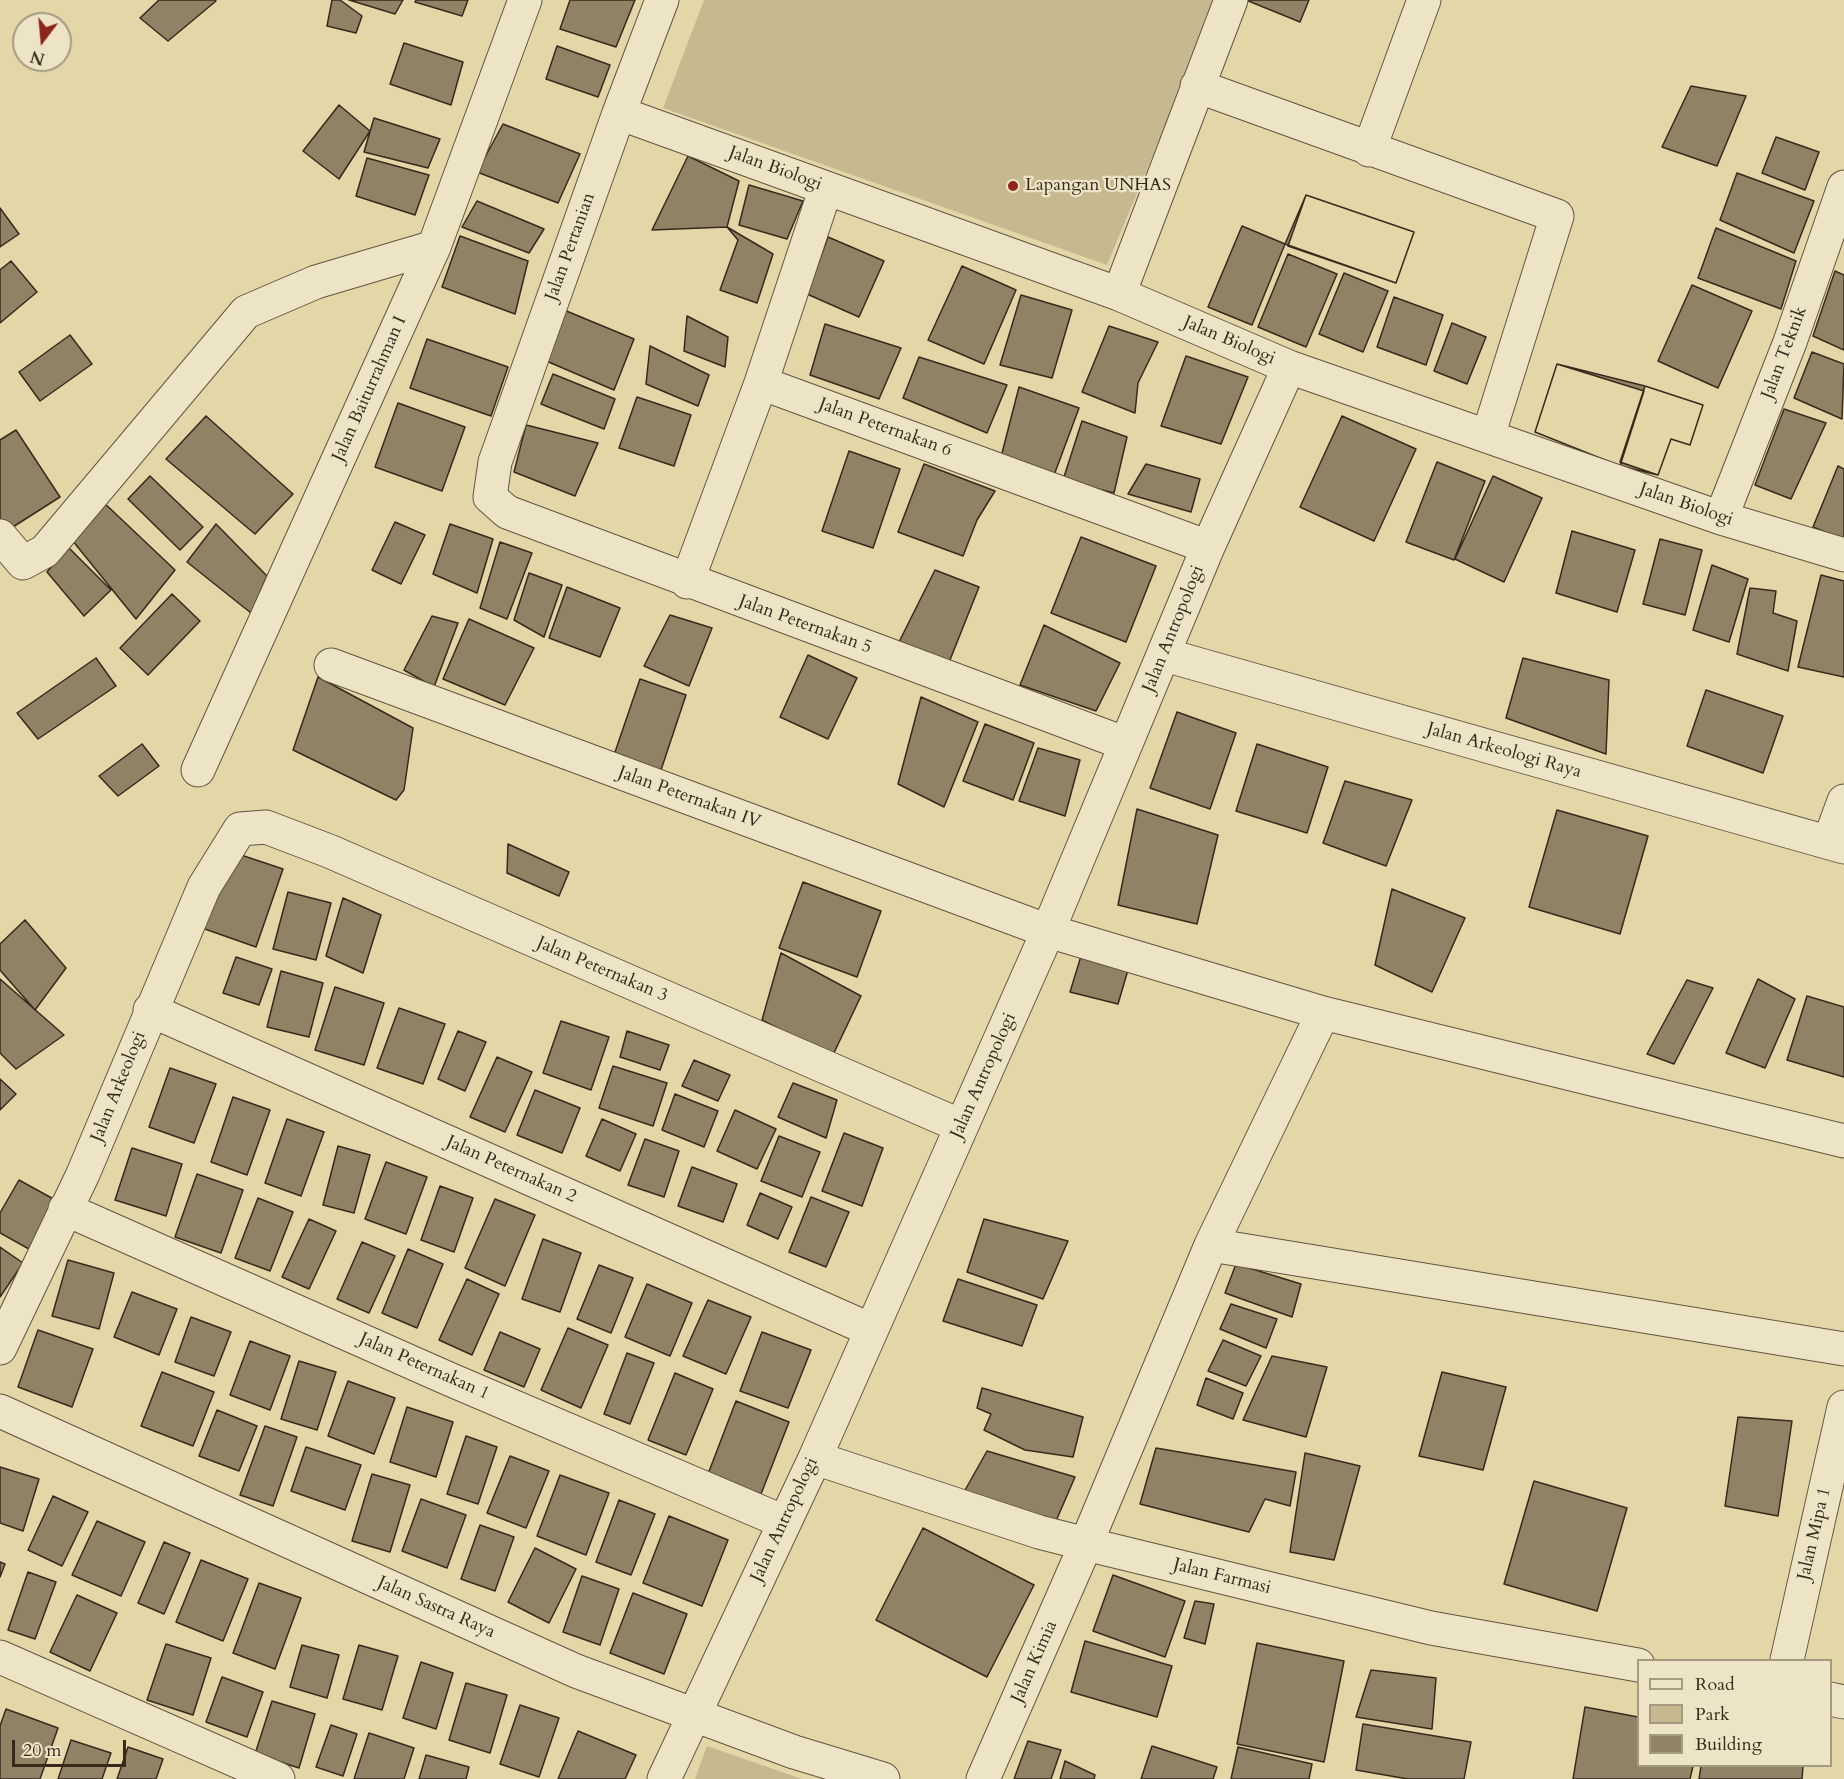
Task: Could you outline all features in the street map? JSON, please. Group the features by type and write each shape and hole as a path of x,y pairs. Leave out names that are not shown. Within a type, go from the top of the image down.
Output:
{"street":[{"name":"Jalan Baiturrahman I","path":"198,770 434,247 525,0"},
{"name":"Jalan Pertanian","path":"490,497 495,462 619,113 662,0"},
{"path":"1119,294 1231,0"},
{"path":"1369,150 1424,0"},
{"path":"1197,86 1557,216 1488,436"},
{"name":"Jalan Biologi","path":"619,113 1119,294 1289,367 1721,518 1844,555"},
{"name":"Jalan Teknik","path":"1721,518 1790,342 1844,186"},
{"path":"687,582 760,383 826,188"},
{"path":"0,536 23,563 45,551 246,312 316,282 434,247"},
{"name":"Jalan Antropologi","path":"663,1779 814,1458 1048,931 1165,655 1208,547 1289,367"},
{"name":"Jalan Peternakan 6","path":"760,383 1208,547"},
{"name":"Jalan Peternakan 5","path":"490,497 507,512 687,582 1126,744"},
{"name":"Jalan Arkeologi Raya","path":"1165,655 1837,844"},
{"name":"Jalan Peternakan IV","path":"331,664 1048,931 1323,1013 1844,1141"},
{"path":"1837,844 1844,801"},
{"name":"Jalan Peternakan 3","path":"240,829 266,827 329,851 961,1126"},
{"name":"Jalan Arkeologi","path":"0,1348 83,1174 150,1010 204,887 240,829"},
{"name":"Jalan Peternakan 2","path":"150,1010 871,1329"},
{"name":"Jalan Kimia","path":"983,1779 1086,1544 1211,1245 1323,1013"},
{"name":"Jalan Peternakan 1","path":"65,1209 449,1379 784,1522"},
{"path":"1211,1245 1844,1349"},
{"name":"Jalan Mipa 1","path":"1787,1659 1844,1407"},
{"name":"Jalan Sastra Raya","path":"0,1412 576,1671 794,1752 883,1779"},
{"name":"Jalan Farmasi","path":"814,1458 1039,1532 1086,1544 1431,1628 1637,1665"},
{"path":"0,1657 279,1779"}],"green space":[{"name":"Lapangan UNHAS","path":"704,0 1218,0 1107,265 663,108"},
{"path":"707,1746 802,1779 695,1779"}],"building":[{"path":"159,0 216,1 168,41 140,18"},
{"path":"332,0 340,0 362,16 356,33 327,26"},
{"path":"349,0 403,0 395,14"},
{"path":"416,0 468,0 462,16 415,2"},
{"path":"570,0 635,0 616,47 560,29"},
{"path":"1246,0 1309,0 1300,22"},
{"path":"404,43 463,62 451,105 390,84"},
{"path":"557,46 610,65 598,97 546,79"},
{"path":"1691,86 1746,96 1717,166 1662,147"},
{"path":"339,105 370,131 339,179 303,151"},
{"path":"374,118 440,139 428,168 364,152"},
{"path":"503,124 580,154 558,203 477,172"},
{"path":"1776,137 1819,152 1805,190 1762,173"},
{"path":"688,156 739,181 727,227 652,230"},
{"path":"367,158 429,175 415,215 356,196"},
{"path":"1737,173 1814,201 1794,253 1720,220"},
{"path":"749,185 803,201 787,239 739,225"},
{"path":"1306,195 1414,232 1396,283 1288,246"},
{"path":"1306,195 1414,232 1396,283 1285,244"},
{"path":"477,201 544,229 529,253 462,227"},
{"path":"0,208 19,234 0,247"},
{"path":"1242,226 1285,244 1252,325 1208,307"},
{"path":"727,227 773,254 757,303 720,290 738,240"},
{"path":"1716,228 1796,261 1781,309 1698,278"},
{"path":"460,236 528,261 515,314 442,287"},
{"path":"828,237 884,261 859,317 807,294"},
{"path":"1288,254 1337,274 1306,347 1258,327"},
{"path":"11,261 37,292 0,323 0,270"},
{"path":"962,266 1016,290 984,364 928,340"},
{"path":"1835,271 1844,275 1844,350 1813,336"},
{"path":"1344,273 1388,291 1363,352 1319,334"},
{"path":"1692,285 1752,311 1718,388 1658,361"},
{"path":"1021,295 1072,310 1052,378 1000,365"},
{"path":"1394,297 1443,315 1426,365 1377,347"},
{"path":"564,310 634,339 614,390 544,360"},
{"path":"687,316 728,337 725,367 684,351"},
{"path":"1452,323 1486,337 1467,384 1434,371"},
{"path":"825,324 901,348 879,399 810,375"},
{"path":"1109,326 1158,342 1138,383 1135,413 1082,392"},
{"path":"70,335 92,364 40,401 19,372"},
{"path":"427,339 508,367 491,416 410,388"},
{"path":"650,346 709,375 698,406 646,384"},
{"path":"1812,352 1844,364 1842,419 1794,398"},
{"path":"1186,356 1248,377 1221,444 1161,426"},
{"path":"919,357 1007,385 987,433 903,398"},
{"path":"1557,364 1644,391 1620,466 1535,432"},
{"path":"1557,364 1645,386 1620,466 1535,432"},
{"path":"553,374 615,399 604,429 541,404"},
{"path":"1645,386 1703,405 1690,445 1671,439 1658,475 1620,462"},
{"path":"1645,386 1703,405 1690,445 1671,439 1658,475 1620,466"},
{"path":"1019,387 1079,408 1053,478 1001,457"},
{"path":"637,397 691,415 674,466 619,448"},
{"path":"398,403 465,427 442,491 375,467"},
{"path":"1784,409 1826,423 1791,499 1755,485"},
{"path":"206,416 293,494 255,534 166,459"},
{"path":"1342,416 1416,449 1374,541 1300,507"},
{"path":"1082,421 1127,437 1114,493 1063,480"},
{"path":"526,425 598,443 575,496 514,472"},
{"path":"16,430 60,497 5,532 0,524 0,440"},
{"path":"849,451 900,469 873,548 822,531"},
{"path":"1437,462 1485,481 1454,560 1406,542"},
{"path":"924,464 995,491 977,520 963,556 898,532"},
{"path":"1146,464 1200,479 1191,512 1128,494"},
{"path":"1838,466 1844,469 1844,540 1813,527"},
{"path":"150,476 203,527 180,550 128,499"},
{"path":"1493,476 1542,498 1504,582 1455,559"},
{"path":"100,499 175,570 136,619 68,535"},
{"path":"395,522 425,535 401,584 372,570"},
{"path":"216,524 267,576 251,613 187,562"},
{"path":"450,524 493,539 477,593 433,574"},
{"path":"1572,531 1635,550 1617,612 1556,593"},
{"path":"1081,537 1156,566 1126,642 1051,613"},
{"path":"1660,539 1702,550 1685,615 1643,604"},
{"path":"500,542 532,553 507,619 480,608"},
{"path":"68,547 111,590 84,616 47,572"},
{"path":"1712,565 1748,579 1729,642 1693,630"},
{"path":"935,570 979,587 946,670 895,650"},
{"path":"529,573 562,585 544,637 514,620"},
{"path":"1821,575 1844,581 1844,677 1798,667"},
{"path":"567,587 620,608 600,657 549,638"},
{"path":"1750,588 1776,591 1773,613 1797,621 1788,671 1737,654"},
{"path":"172,594 200,621 148,675 120,648"},
{"path":"670,615 712,628 689,686 644,666"},
{"path":"432,616 458,623 434,687 404,670"},
{"path":"469,619 534,648 505,705 443,679"},
{"path":"1044,625 1120,663 1096,711 1020,685"},
{"path":"808,655 857,678 828,739 780,717"},
{"path":"96,658 116,686 38,739 17,713"},
{"path":"1523,658 1609,680 1606,754 1506,718"},
{"path":"318,677 413,728 404,790 396,800 293,750"},
{"path":"640,679 686,695 661,770 614,755"},
{"path":"1706,690 1783,716 1763,773 1687,746"},
{"path":"921,697 978,722 944,807 898,784"},
{"path":"1177,712 1236,733 1210,809 1150,788"},
{"path":"985,724 1034,743 1013,800 963,781"},
{"path":"142,744 159,766 118,796 99,776"},
{"path":"1257,744 1328,767 1307,833 1236,811"},
{"path":"1038,748 1080,760 1065,816 1019,801"},
{"path":"1345,781 1412,800 1386,866 1323,843"},
{"path":"1137,809 1218,835 1197,924 1118,905"},
{"path":"1557,810 1648,836 1620,934 1529,907"},
{"path":"508,844 569,872 559,896 507,873"},
{"path":"229,851 283,869 256,947 202,928"},
{"path":"803,882 881,911 857,977 779,948"},
{"path":"1392,889 1465,918 1432,992 1375,965"},
{"path":"288,892 331,903 316,960 273,949"},
{"path":"343,898 381,915 363,973 326,956"},
{"path":"25,920 66,968 35,1010 0,970 0,944"},
{"path":"781,953 861,996 832,1057 762,1020"},
{"path":"1081,956 1128,970 1118,1004 1070,992"},
{"path":"236,957 272,969 259,1005 223,993"},
{"path":"281,971 323,983 309,1037 267,1027"},
{"path":"0,979 64,1035 16,1069 0,1053"},
{"path":"1758,979 1795,999 1765,1068 1726,1053"},
{"path":"1687,980 1713,988 1674,1064 1647,1054"},
{"path":"335,987 384,1003 364,1065 315,1050"},
{"path":"1807,996 1844,1007 1844,1077 1787,1060"},
{"path":"399,1008 445,1024 423,1084 377,1068"},
{"path":"561,1021 609,1037 591,1090 543,1073"},
{"path":"458,1031 486,1042 465,1091 438,1079"},
{"path":"627,1031 669,1045 660,1070 620,1057"},
{"path":"497,1057 532,1072 505,1132 470,1117"},
{"path":"694,1060 730,1075 718,1101 682,1086"},
{"path":"613,1066 667,1083 653,1126 599,1108"},
{"path":"170,1068 216,1084 194,1143 149,1127"},
{"path":"0,1079 16,1094 0,1110"},
{"path":"793,1083 837,1100 826,1138 778,1117"},
{"path":"535,1090 580,1108 562,1153 517,1135"},
{"path":"675,1094 718,1111 704,1147 662,1130"},
{"path":"233,1097 270,1110 247,1175 211,1162"},
{"path":"735,1110 776,1129 757,1169 717,1151"},
{"path":"287,1119 324,1132 301,1196 265,1183"},
{"path":"602,1119 636,1134 620,1171 586,1156"},
{"path":"844,1133 883,1148 862,1206 822,1191"},
{"path":"779,1136 820,1152 802,1197 761,1181"},
{"path":"645,1139 679,1151 664,1197 628,1185"},
{"path":"338,1146 370,1155 354,1213 323,1205"},
{"path":"132,1148 182,1164 166,1216 115,1200"},
{"path":"386,1162 427,1177 406,1234 365,1219"},
{"path":"692,1167 737,1184 723,1222 678,1206"},
{"path":"197,1174 243,1190 221,1253 175,1237"},
{"path":"19,1180 57,1201 29,1249 0,1233 0,1213"},
{"path":"440,1186 473,1198 454,1252 421,1240"},
{"path":"760,1193 792,1207 778,1239 747,1225"},
{"path":"811,1197 849,1212 826,1267 789,1252"},
{"path":"258,1198 293,1212 270,1271 235,1258"},
{"path":"495,1199 535,1215 505,1286 465,1268"},
{"path":"309,1219 336,1231 309,1289 282,1277"},
{"path":"984,1219 1068,1241 1043,1299 967,1272"},
{"path":"543,1239 581,1253 560,1312 522,1299"},
{"path":"362,1242 395,1256 369,1313 337,1299"},
{"path":"0,1247 23,1263 0,1297"},
{"path":"408,1249 443,1264 417,1328 382,1313"},
{"path":"68,1260 114,1273 99,1329 52,1316"},
{"path":"1236,1264 1301,1284 1292,1317 1225,1293"},
{"path":"599,1265 633,1278 611,1333 577,1319"},
{"path":"467,1279 499,1294 472,1355 439,1340"},
{"path":"958,1279 1037,1305 1022,1346 943,1321"},
{"path":"647,1284 692,1303 670,1356 625,1337"},
{"path":"132,1292 177,1309 159,1355 114,1337"},
{"path":"708,1300 751,1317 726,1374 683,1356"},
{"path":"1231,1304 1277,1319 1266,1348 1220,1329"},
{"path":"191,1317 231,1332 214,1376 175,1362"},
{"path":"568,1328 608,1345 581,1408 541,1390"},
{"path":"38,1330 93,1349 72,1407 18,1387"},
{"path":"500,1332 540,1349 524,1387 484,1370"},
{"path":"762,1332 811,1350 788,1408 740,1391"},
{"path":"1223,1340 1261,1356 1246,1386 1208,1371"},
{"path":"250,1341 290,1356 270,1410 230,1395"},
{"path":"627,1353 654,1363 630,1424 604,1414"},
{"path":"1272,1356 1327,1367 1306,1437 1243,1420"},
{"path":"299,1361 336,1372 317,1430 281,1419"},
{"path":"162,1372 214,1392 193,1446 141,1426"},
{"path":"1442,1372 1506,1387 1483,1470 1419,1456"},
{"path":"675,1373 713,1389 686,1455 648,1440"},
{"path":"1206,1378 1243,1393 1233,1419 1197,1405"},
{"path":"348,1381 395,1398 374,1454 328,1436"},
{"path":"982,1388 1083,1417 1073,1457 1025,1450 984,1430 991,1414 977,1408"},
{"path":"736,1401 789,1422 761,1494 708,1474"},
{"path":"407,1407 453,1422 436,1477 390,1462"},
{"path":"217,1410 257,1426 239,1471 199,1456"},
{"path":"1738,1417 1792,1421 1778,1516 1725,1506"},
{"path":"265,1426 297,1437 273,1506 240,1495"},
{"path":"466,1436 497,1447 478,1504 447,1494"},
{"path":"306,1447 361,1465 345,1510 291,1491"},
{"path":"1156,1448 1296,1472 1290,1506 1265,1499 1249,1532 1140,1504"},
{"path":"987,1451 1075,1477 1053,1528 964,1492"},
{"path":"1305,1453 1360,1466 1334,1560 1290,1552"},
{"path":"510,1456 549,1471 526,1528 487,1513"},
{"path":"0,1467 39,1479 23,1531 0,1523"},
{"path":"372,1474 410,1485 390,1552 352,1541"},
{"path":"560,1475 609,1493 586,1555 537,1536"},
{"path":"1534,1481 1627,1508 1597,1611 1504,1584"},
{"path":"53,1496 88,1512 62,1566 28,1550"},
{"path":"421,1499 466,1515 447,1568 402,1551"},
{"path":"619,1500 655,1514 631,1575 596,1562"},
{"path":"669,1516 728,1540 702,1606 643,1583"},
{"path":"97,1521 145,1542 121,1596 72,1575"},
{"path":"480,1525 514,1537 495,1591 461,1579"},
{"path":"923,1528 1034,1585 987,1677 876,1620"},
{"path":"164,1542 190,1553 164,1614 138,1603"},
{"path":"535,1548 576,1569 549,1623 508,1602"},
{"path":"201,1560 248,1579 223,1641 176,1622"},
{"path":"0,1562 5,1564 0,1577"},
{"path":"28,1572 56,1582 35,1639 8,1630"},
{"path":"1113,1575 1185,1601 1165,1657 1093,1631"},
{"path":"582,1576 619,1589 600,1645 563,1632"},
{"path":"259,1583 301,1598 275,1669 233,1653"},
{"path":"633,1593 687,1614 664,1674 610,1653"},
{"path":"77,1595 117,1613 90,1671 50,1652"},
{"path":"1195,1601 1214,1604 1205,1644 1184,1638"},
{"path":"1085,1641 1172,1666 1157,1717 1071,1692"},
{"path":"1257,1643 1344,1661 1324,1762 1237,1744"},
{"path":"166,1644 211,1658 193,1715 147,1700"},
{"path":"302,1645 339,1655 327,1698 290,1687"},
{"path":"359,1645 398,1656 382,1710 343,1699"},
{"path":"421,1662 453,1673 436,1729 403,1718"},
{"path":"1371,1670 1436,1678 1432,1729 1356,1717"},
{"path":"222,1677 263,1692 247,1737 206,1722"},
{"path":"466,1683 507,1695 490,1753 449,1740"},
{"path":"272,1701 315,1714 299,1768 255,1754"},
{"path":"520,1705 559,1718 539,1777 500,1764"},
{"path":"1585,1707 1637,1717 1637,1767 1693,1767 1690,1779 1573,1779"},
{"path":"6,1709 58,1728 40,1779 0,1779 0,1726"},
{"path":"1363,1724 1471,1742 1464,1779 1408,1779 1356,1770"},
{"path":"331,1725 357,1734 343,1776 316,1767"},
{"path":"578,1731 636,1755 625,1779 558,1779"},
{"path":"369,1733 414,1748 404,1779 354,1779"},
{"path":"71,1740 111,1753 102,1779 58,1779"},
{"path":"1028,1741 1061,1750 1051,1779 1014,1779"},
{"path":"1152,1746 1217,1767 1213,1779 1141,1779"},
{"path":"128,1747 163,1759 156,1779 117,1779"},
{"path":"1238,1747 1312,1764 1309,1779 1231,1779"},
{"path":"426,1755 469,1767 466,1779 419,1779"},
{"path":"1065,1761 1095,1775 1094,1779 1060,1779"},
{"path":"1701,1767 1803,1767 1802,1779 1699,1779"}],"place":[{"name":"Lapangan UNHAS","path":"1013,186"}]}
